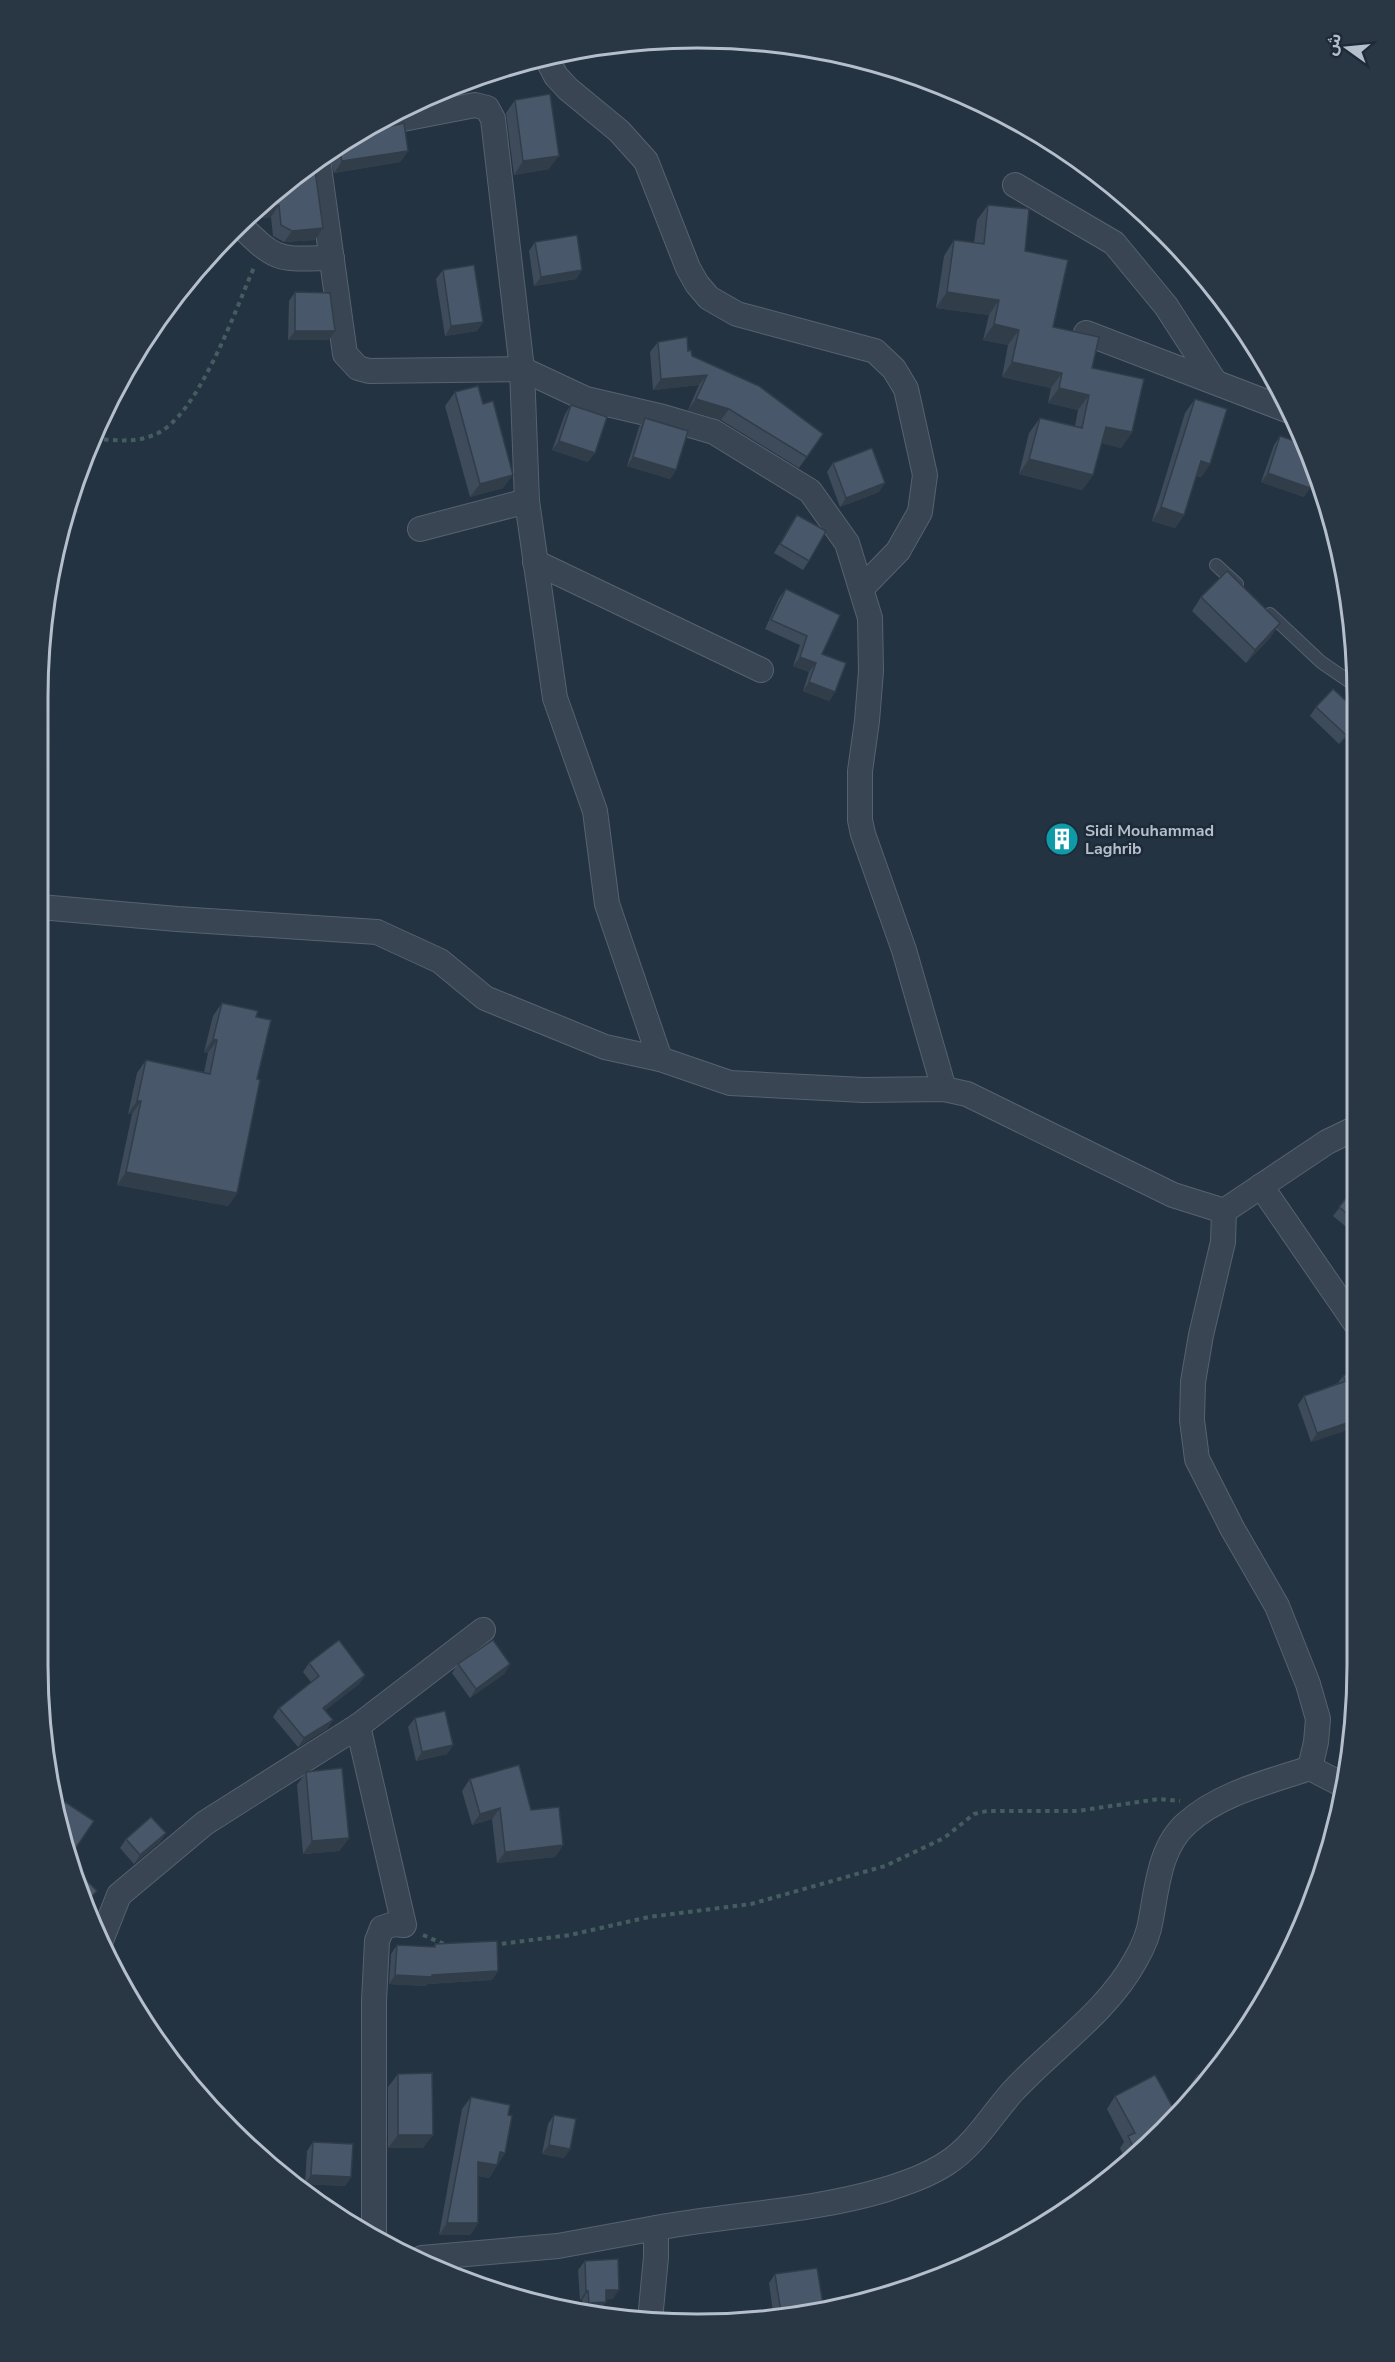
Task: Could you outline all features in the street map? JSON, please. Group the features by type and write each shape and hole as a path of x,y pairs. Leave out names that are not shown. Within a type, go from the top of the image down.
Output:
{"street":[{"path":"550,65 567,89 612,124 646,161 688,268 697,284 709,298 737,314 875,351 894,369 906,389 925,475 920,512 898,551 862,588"},
{"path":"402,119 475,105 483,106 490,112 493,119 522,369 527,501 555,698 595,811 607,904 660,1059"},
{"path":"319,170 345,354 358,368 369,371 522,369 586,399 714,432 810,491 847,543 870,618 871,671 860,771 862,834 903,950 944,1089"},
{"path":"1016,185 1114,243 1166,306 1215,382"},
{"path":"246,231 273,255 287,259 332,258"},
{"path":"1086,333 1278,407"},
{"path":"420,529 527,501"},
{"path":"536,562 761,670"},
{"path":"48,908 376,932 440,961 485,998 605,1047 660,1059 730,1083 863,1090 944,1089 967,1095 996,1107 1173,1195 1224,1211"},
{"path":"1224,1211 1327,1142 1347,1132"},
{"path":"1261,1186 1347,1311"},
{"path":"1224,1211 1222,1242 1193,1382 1192,1420 1197,1459 1232,1528 1277,1606 1308,1684 1318,1719 1317,1742 1310,1768"},
{"path":"105,1930 119,1895 205,1823 358,1726 483,1630"},
{"path":"358,1726 404,1925 394,1924 382,1928 377,1941 374,2001 374,2228"},
{"path":"432,2257 558,2246 684,2223 821,2206 915,2180 963,2151 1014,2090 1102,2006 1135,1962 1151,1921 1155,1889 1167,1850 1185,1824 1209,1807 1232,1796 1310,1768 1336,1782"},
{"path":"651,2312 656,2258 656,2229"}],"lane":[{"path":"1216,565 1243,589"},
{"path":"1260,605 1321,662 1347,680"}],"path":[{"path":"101,439 131,441 155,435 177,420 202,382 263,248"},
{"path":"486,1945 570,1935 649,1917 751,1904 885,1866 944,1838 974,1814 987,1811 1077,1811 1159,1799 1209,1807"},
{"path":"404,1925 447,1946"}],"building":[{"path":"550,94 559,156 523,161 515,100"},
{"path":"404,123 408,151 342,161 340,155 388,127"},
{"path":"315,172 323,228 292,231 281,225 279,205 273,206"},
{"path":"988,205 1029,209 1025,251 1068,260 1053,327 1099,337 1092,368 1144,379 1132,432 1106,427 1093,475 1029,459 1040,418 1082,428 1089,395 1059,388 1062,373 1012,362 1019,330 994,324 999,300 947,292 954,240 984,244"},
{"path":"577,235 582,270 541,277 535,242"},
{"path":"474,265 483,322 451,326 443,270"},
{"path":"295,292 330,293 335,331 295,331"},
{"path":"687,337 688,351 691,350 692,356 759,386 823,434 807,457 729,409 696,399 707,375 661,379 658,342"},
{"path":"478,386 483,404 493,401 513,475 480,484 455,392"},
{"path":"1195,399 1227,409 1210,464 1201,461 1184,515 1161,507"},
{"path":"571,405 607,417 595,453 559,441"},
{"path":"645,418 688,431 676,470 633,457"},
{"path":"1280,436 1294,441 1311,484 1310,488 1268,473"},
{"path":"872,448 885,483 846,498 833,463"},
{"path":"797,515 826,531 809,561 780,544"},
{"path":"1227,571 1280,623 1255,650 1201,597"},
{"path":"786,589 840,615 822,654 846,663 835,692 809,682 816,663 800,657 807,636 771,620"},
{"path":"1333,689 1347,702 1347,734 1346,735 1316,707"},
{"path":"222,1003 258,1011 256,1017 271,1020 257,1079 260,1080 237,1193 126,1172 141,1101 137,1101 146,1060 210,1074 217,1040 213,1039"},
{"path":"1347,1197 1347,1214 1339,1207"},
{"path":"1347,1374 1347,1423 1317,1433 1304,1396 1346,1381 1343,1376"},
{"path":"339,1640 365,1675 323,1708 333,1720 304,1738 279,1708 319,1676 309,1663"},
{"path":"493,1640 510,1664 476,1689 458,1664"},
{"path":"445,1711 453,1745 422,1752 415,1718"},
{"path":"519,1765 531,1810 559,1807 563,1845 505,1852 500,1808 480,1814 470,1779"},
{"path":"342,1768 349,1838 312,1841 306,1772"},
{"path":"65,1802 94,1821 75,1849 70,1833 63,1805"},
{"path":"151,1817 166,1833 140,1855 126,1839"},
{"path":"84,1878 97,1891 91,1897"},
{"path":"497,1941 498,1971 432,1975 432,1977 395,1975 397,1945 435,1947 435,1944"},
{"path":"432,2073 433,2135 398,2135 398,2074"},
{"path":"1155,2075 1173,2107 1133,2146 1128,2136 1135,2133 1115,2096"},
{"path":"471,2097 510,2105 508,2115 512,2116 505,2153 500,2152 497,2165 478,2162 478,2223 447,2223"},
{"path":"554,2115 576,2119 570,2149 549,2145"},
{"path":"313,2142 353,2144 351,2177 311,2175"},
{"path":"618,2259 619,2290 606,2290 606,2302 589,2303 588,2291 586,2291 585,2261"},
{"path":"817,2268 823,2302 780,2308 775,2274"}],"place":[{"name":"Sidi Mouhammad Laghrib","path":"1062,839"}]}
